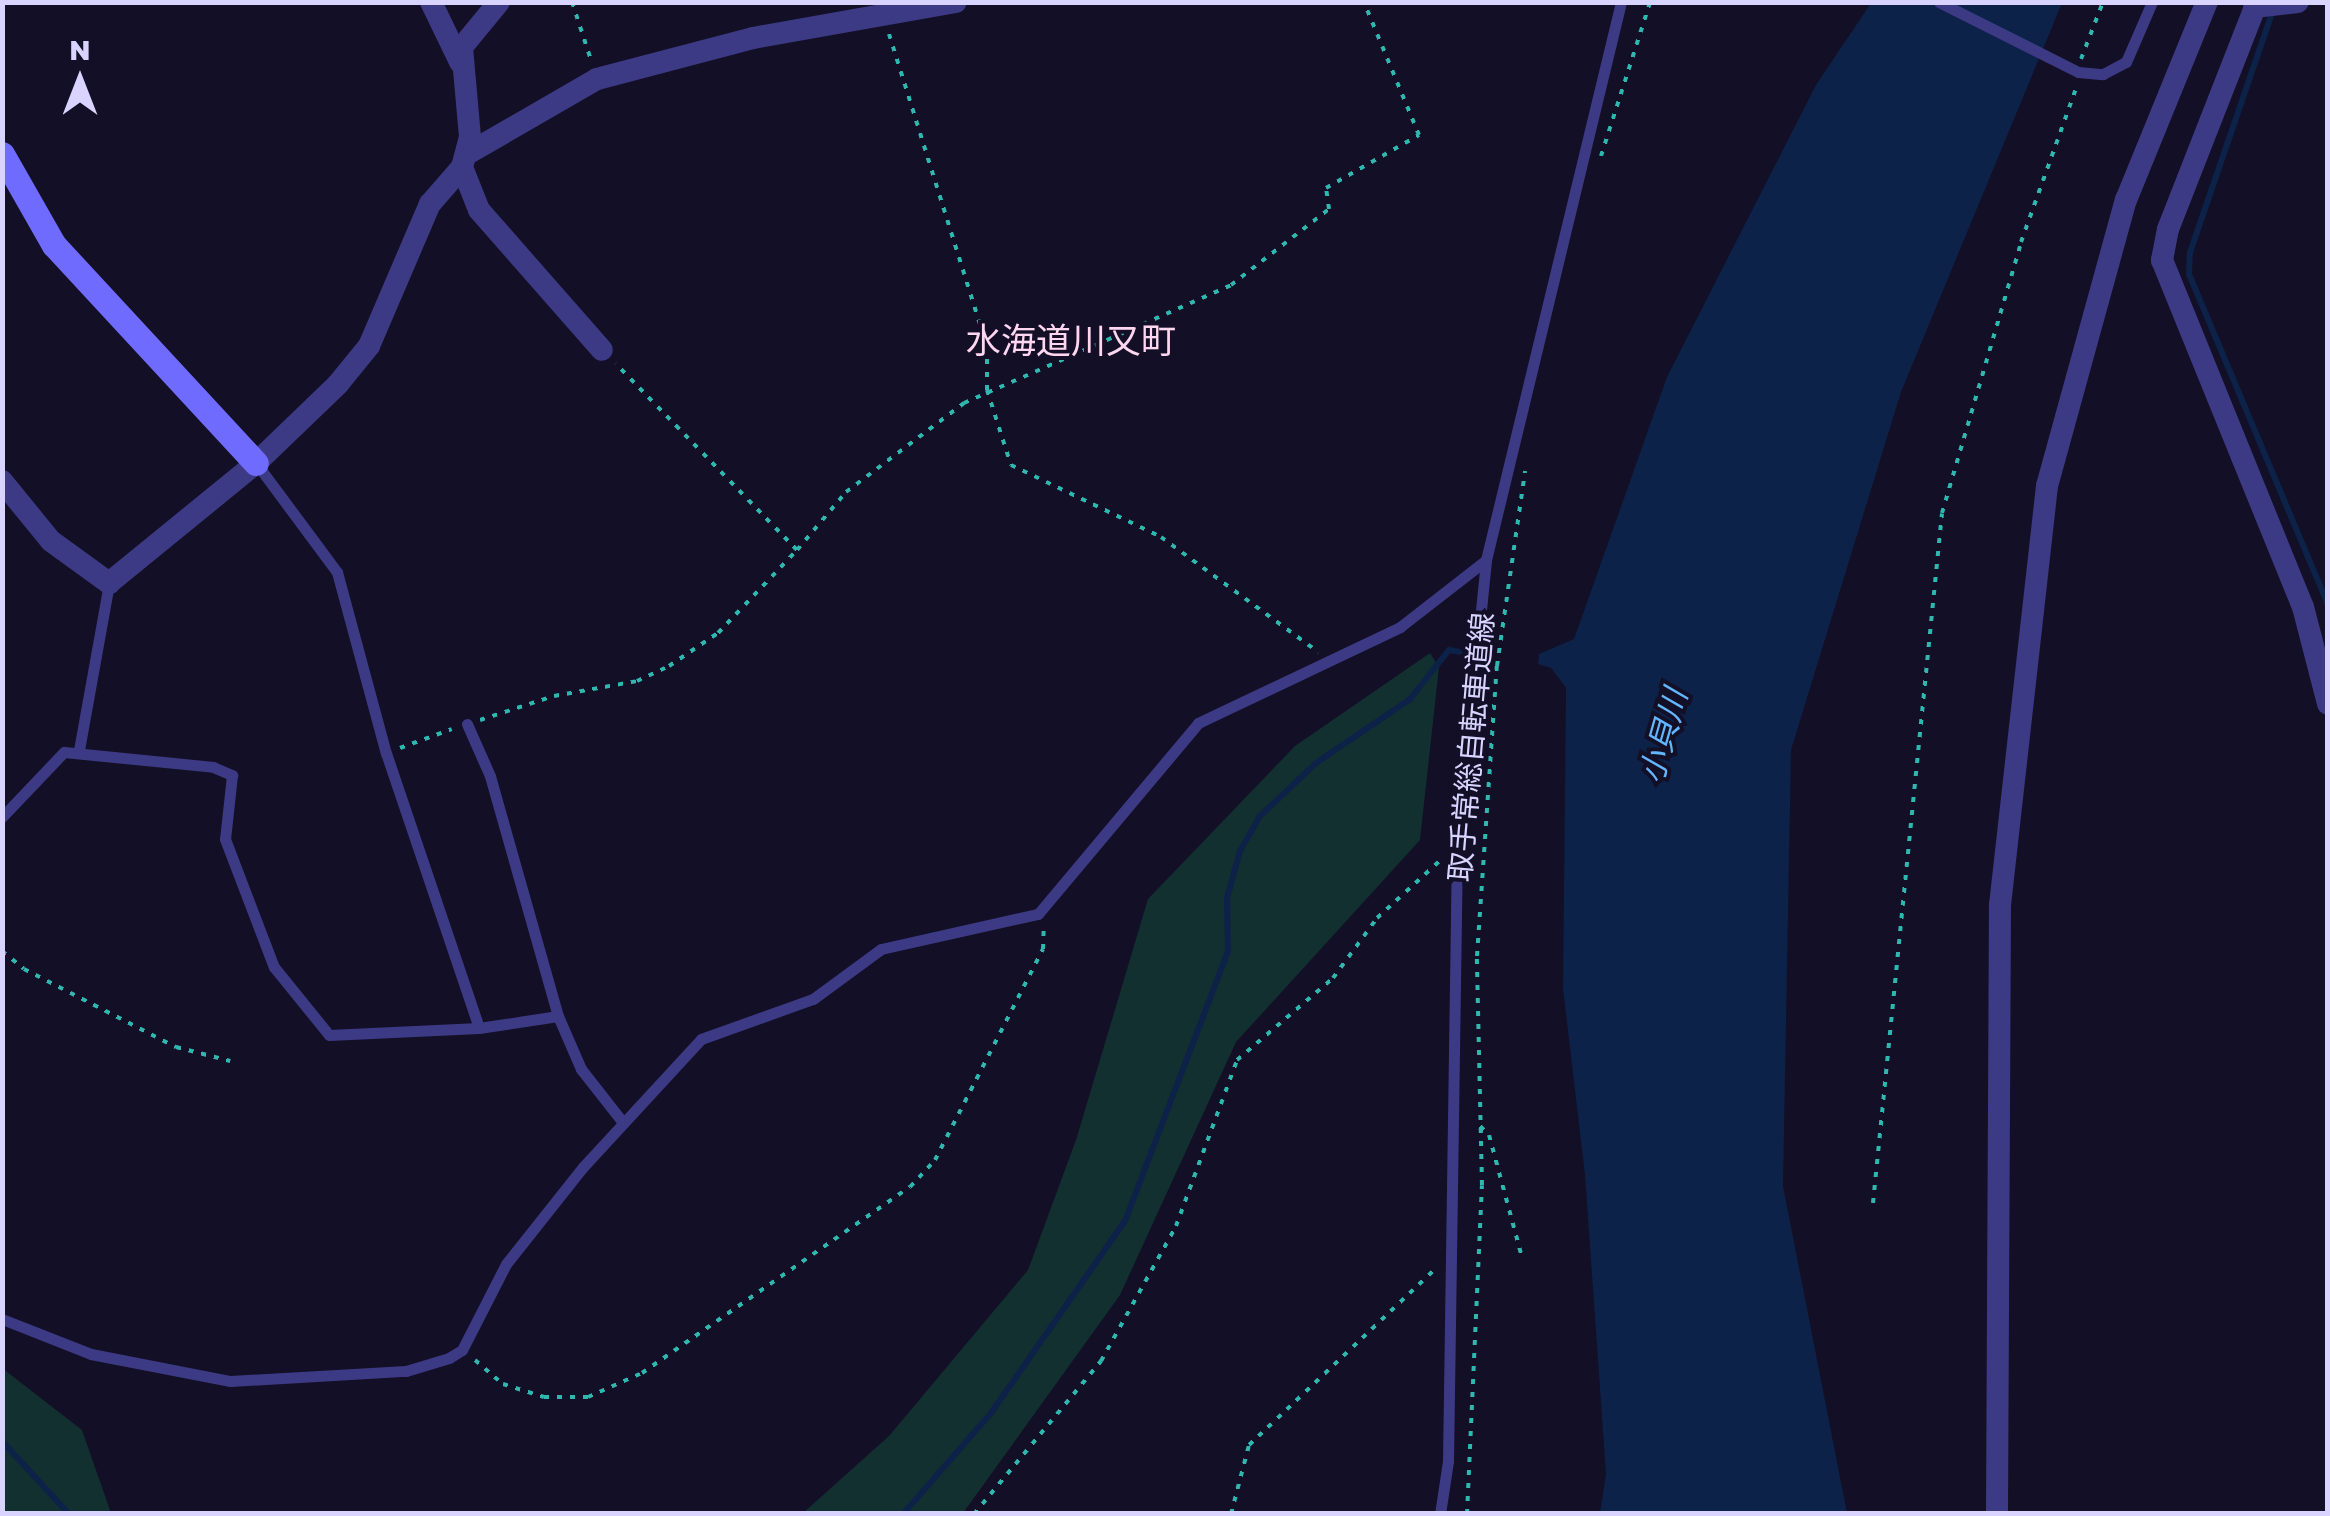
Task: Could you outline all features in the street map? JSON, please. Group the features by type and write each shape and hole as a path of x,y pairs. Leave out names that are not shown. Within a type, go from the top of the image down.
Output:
{"street":[{"path":"431,2 460,62 469,114 465,161 479,210 602,350"},
{"path":"460,62 469,32 498,2"},
{"path":"2,481 51,541 109,583 256,462 369,346 415,231 465,161 598,79 753,38 956,2"},
{"path":"1997,1514 2000,905 2046,486 2126,200 2207,2"},
{"path":"2268,5 2168,229 2162,260 2302,607 2328,704"},
{"path":"2,154 54,246 256,462"}],"lane":[{"path":"1440,1514 1448,1460 1457,846 1486,560 1620,2"},
{"path":"1939,2 2078,72 2103,74 2126,62 2152,2"},
{"path":"256,462 336,572 386,753 479,1028"},
{"path":"2,1319 90,1354 230,1381 406,1371 462,1350 506,1264 622,1120 656,1094 700,1039 812,999 881,950 1012,922 1046,907 1154,768 1198,723 1400,628 1486,560"},
{"path":"78,750 109,583"},
{"path":"467,724 490,776 558,1016 580,1069 622,1120"},
{"path":"2,817 64,752 78,750 213,766 232,775 225,839 274,967 329,1035 479,1028 558,1016"}],"path":[{"path":"572,2 598,79"},
{"path":"386,753 554,696 637,681 669,666 718,632 846,492 987,390 1231,285 1329,209 1326,188 1419,135 1364,2"},
{"path":"1595,174 1650,2"},
{"path":"1873,1203 1942,513 2102,2"},
{"path":"883,16 988,346 987,390 1011,465 1161,536 1330,660"},
{"path":"602,350 797,550"},
{"name":"取手常総自転車道線","path":"1467,1514 1480,1126 1477,956 1498,666 1528,451"},
{"path":"974,1514 1101,1362 1176,1226 1237,1060 1333,978 1377,918 1457,846"},
{"path":"462,1350 503,1384 544,1397 588,1397 642,1373 910,1187 934,1160 1043,948 1046,907"},
{"path":"2,952 176,1047 230,1061"},
{"path":"1480,1126 1489,1135 1522,1257"},
{"path":"1232,1514 1249,1444 1434,1274 1453,1227"}],"green space":[{"path":"1430,653 1439,667 1420,840 1236,1042 1120,1295 963,1513 803,1513 889,1436 1028,1270 1076,1140 1148,899 1295,746"},
{"path":"2,1368 82,1430 111,1513 3,1513"}],"water":[{"name":"小貝川","path":"1871,3 2062,3 1901,392 1791,750 1783,1186 1847,1513 1600,1513 1606,1474 1585,1175 1563,989 1566,688 1551,668 1538,664 1539,654 1574,639 1667,377 1816,85"}],"waterway":[{"path":"2272,13 2190,253 2189,274 2328,604"},
{"path":"903,1514 991,1413 1125,1221 1228,951 1227,898 1240,851 1260,816 1316,763 1410,699 1449,650 1460,652"},
{"path":"2,1441 69,1514"}],"district":[{"name":"水海道川又町","path":"1071,340"}]}
